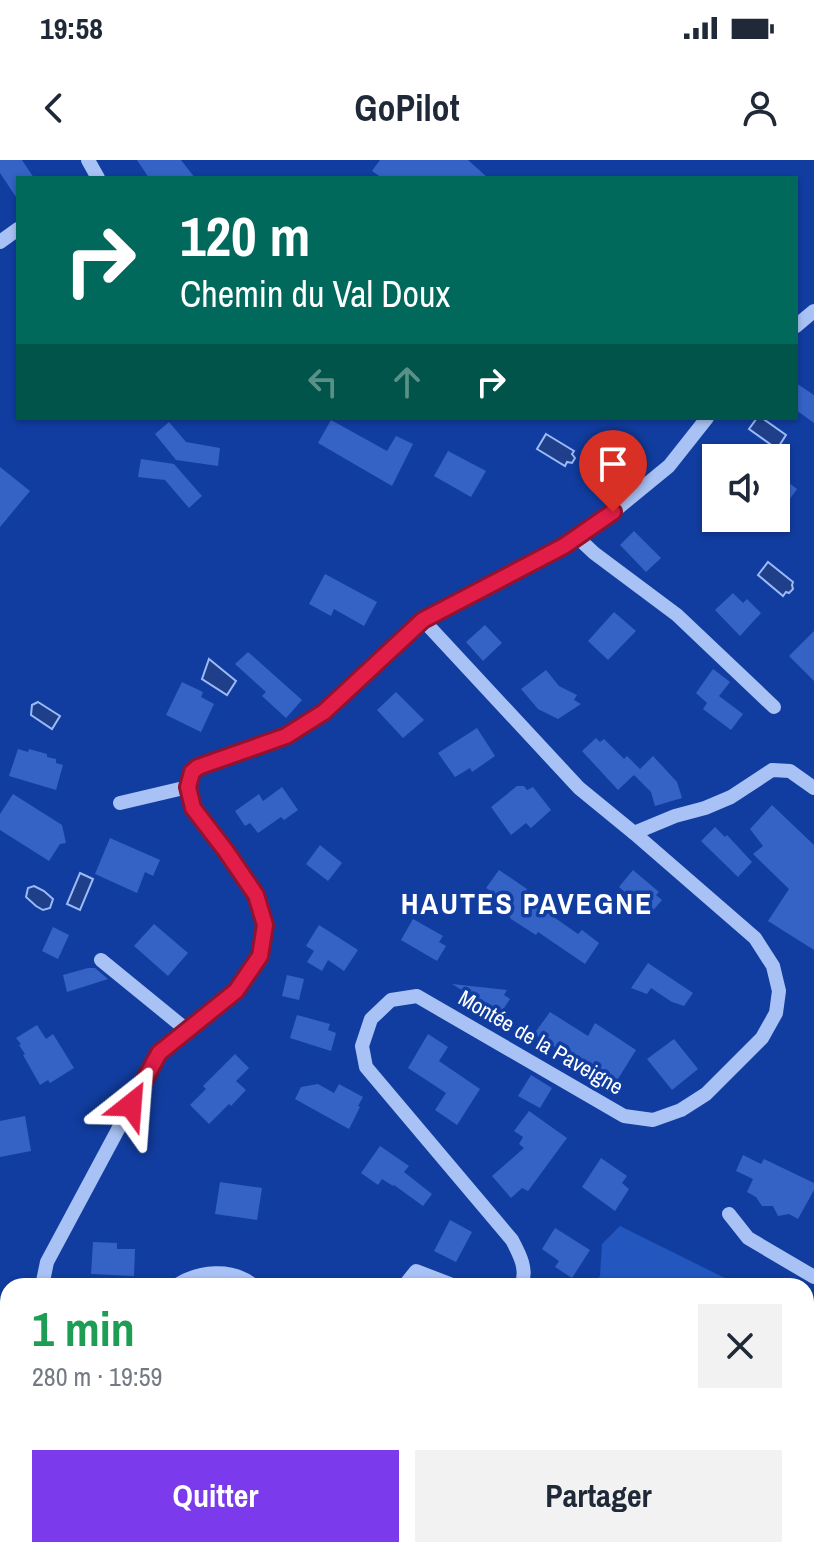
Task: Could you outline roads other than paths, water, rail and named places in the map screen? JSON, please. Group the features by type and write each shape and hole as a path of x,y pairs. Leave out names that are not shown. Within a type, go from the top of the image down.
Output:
{"street":[{"path":"798,324 814,311"},
{"path":"44,1278 47,1262 159,1053 236,991 260,956 265,925 256,895 193,808 188,787 192,772 198,767 286,736 324,712 423,620 564,546 613,512 669,466 705,420"},
{"path":"577,537 677,615 774,707"},
{"name":"Montée de la Paveigne","path":"423,620 579,788 755,938 773,966 779,991 776,1013 762,1038 706,1094 681,1110 653,1120 624,1116 417,996 391,1000 371,1019 362,1046 366,1067 512,1240 523,1263 524,1278"},
{"path":"634,833 731,797 772,770 790,771 814,788"},
{"path":"120,803 188,787"},
{"path":"101,960 188,1031"},
{"path":"729,1214 748,1238 814,1277"},
{"path":"410,1278 416,1271 434,1278"},
{"path":"192,1278 217,1273 241,1278"}],"district":[{"name":"HAUTES PAVEGNE","path":"527,904"}]}
